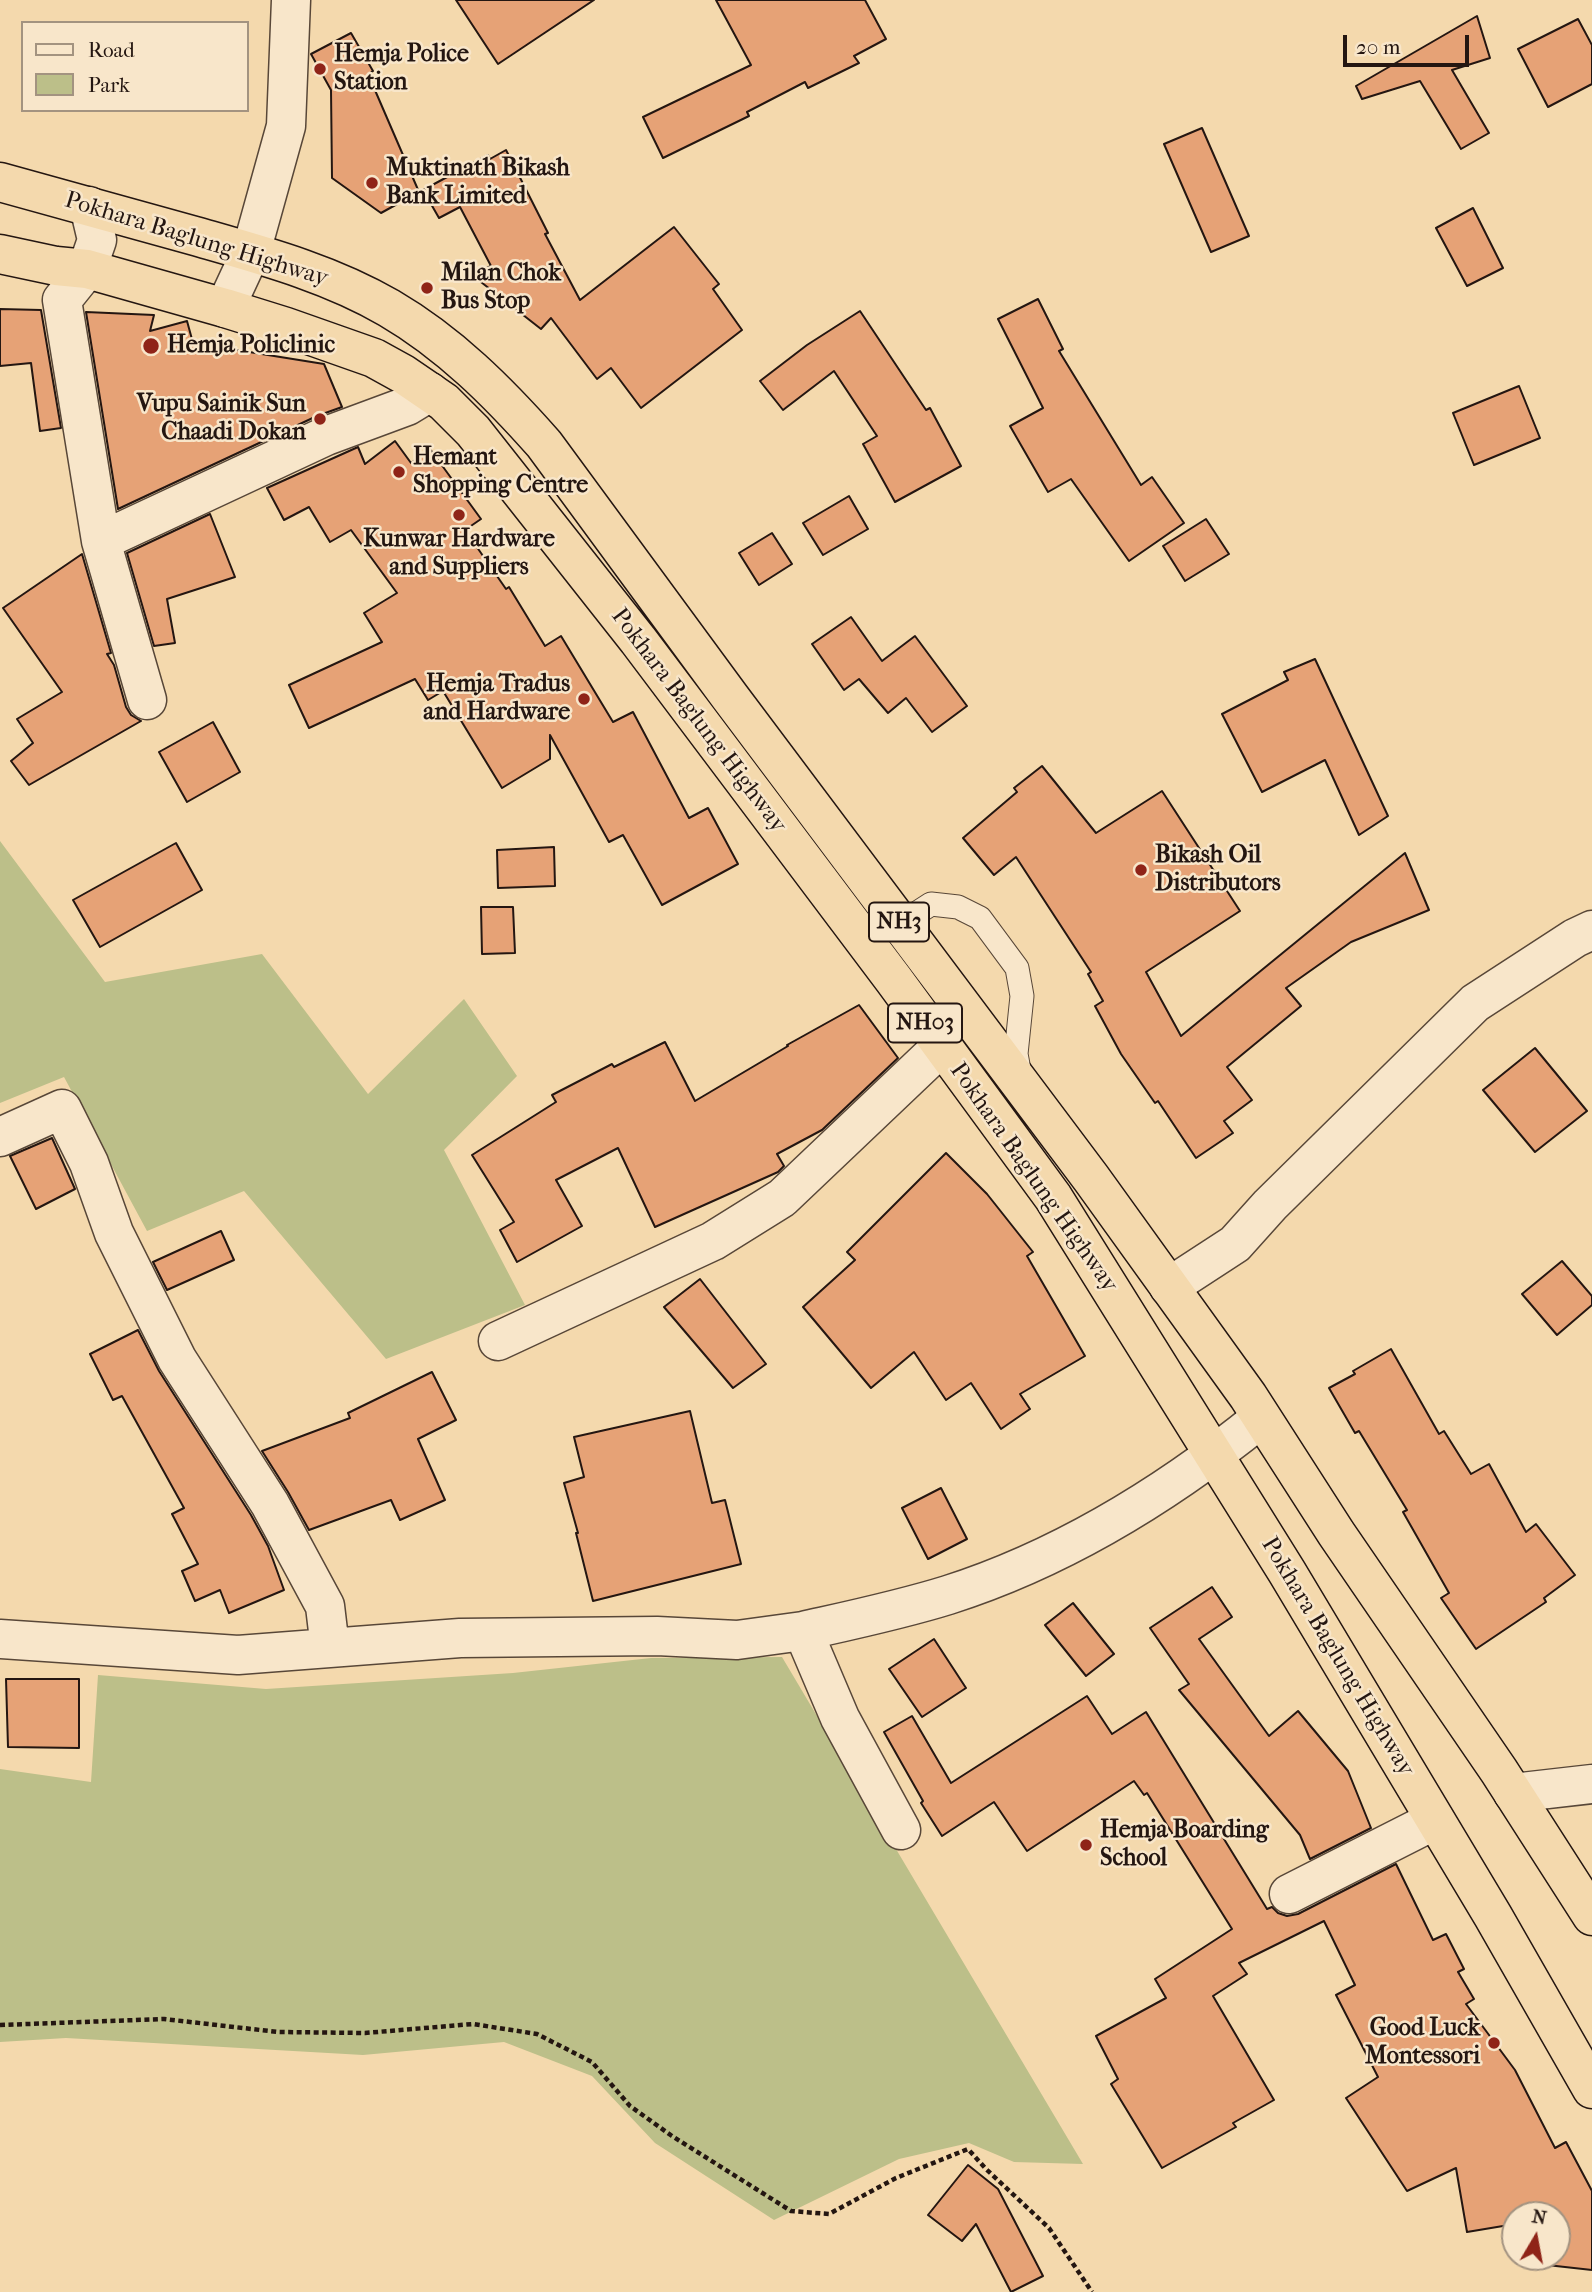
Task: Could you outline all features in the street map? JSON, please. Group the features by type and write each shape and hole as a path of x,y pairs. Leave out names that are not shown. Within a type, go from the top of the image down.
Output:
{"highway":[{"name":"Pokhara Baglung Highway","path":"0,182 251,252 333,281 387,307 417,326 479,375 511,407 544,444 1248,1396 1336,1533 1513,1793 1592,1916"},
{"name":"Pokhara Baglung Highway","path":"0,254 56,266 87,269 225,308 374,358 444,401 473,431 638,640 1053,1197 1214,1455 1435,1820 1592,2089"}],"street":[{"path":"225,308 251,252 286,126 291,0"},
{"path":"89,206 97,240 87,269 62,300 101,541 147,700"},
{"path":"101,541 326,436 407,406 430,392"},
{"path":"1169,1287 1235,1244 1309,1165 1475,1003 1575,938 1592,930"},
{"path":"498,1341 713,1241 782,1198 942,1046"},
{"path":"0,1137 62,1109 89,1163 114,1233 177,1359 270,1504 325,1606 330,1648"},
{"path":"0,1639 238,1655 460,1638 657,1636 737,1640 803,1631 877,1615 937,1598 1020,1568 1087,1536 1153,1498 1261,1418"},
{"path":"803,1631 840,1718 901,1830"},
{"path":"1513,1793 1592,1784"},
{"path":"1289,1894 1435,1820"}],"lane":[{"path":"900,924 931,904 958,907 980,918 1017,968 1022,996 1016,1054 1022,1087"}],"path":[{"path":"0,2025 164,2020 278,2032 365,2033 473,2024 537,2035 592,2062 630,2106 791,2211 829,2214 896,2178 968,2149 1049,2228 1092,2292"}],"green space":[{"path":"0,841 105,982 262,954 368,1094 464,999 517,1076 444,1150 525,1305 386,1359 244,1191 147,1231 64,1077 0,1103"},
{"path":"782,1657 1083,2164 1014,2162 969,2143 899,2159 774,2220 655,2143 592,2076 504,2042 363,2055 66,2038 0,2042 0,1769 91,1782 98,1675 266,1689 513,1673 651,1658"}],"building":[{"path":"456,0 594,0 498,64"},
{"path":"716,0 865,0 886,39 854,56 859,63 808,88 805,82 747,112 749,116 663,158 643,117 751,65"},
{"path":"1477,16 1490,58 1452,70 1489,133 1461,149 1420,81 1362,99 1356,86"},
{"path":"1578,19 1592,45 1592,84 1548,107 1518,49"},
{"path":"351,33 373,71 368,74 419,192 381,213 332,178 331,90 311,54"},
{"path":"1202,128 1249,236 1211,252 1164,144"},
{"path":"506,150 548,233 545,234 580,300 674,227 719,284 713,289 742,330 641,408 611,368 597,379 551,318 541,329 472,275 491,266 460,207 439,218 423,190 488,155 490,159"},
{"path":"1473,208 1503,268 1467,286 1436,228"},
{"path":"1038,299 1063,349 1059,351 1141,485 1152,477 1184,523 1129,561 1071,479 1048,492 1010,426 1043,408 998,319"},
{"path":"0,309 41,310 61,428 40,431 31,363 0,366"},
{"path":"860,311 926,410 930,408 961,466 895,502 863,444 877,436 834,371 783,410 760,381 807,345"},
{"path":"86,312 154,315 150,331 187,321 193,343 324,364 342,407 317,416 118,509"},
{"path":"1519,386 1540,438 1474,465 1453,413"},
{"path":"395,441 411,463 430,449 481,519 465,530 506,589 509,587 545,646 561,636 613,722 633,712 689,818 708,808 738,864 662,905 623,835 609,842 550,735 550,759 502,788 443,691 428,700 415,679 309,728 289,685 382,642 364,613 397,593 351,530 330,542 309,507 284,520 267,488 358,447 365,464"},
{"path":"849,496 868,529 823,555 803,523"},
{"path":"210,514 235,577 167,599 175,643 154,646 127,553"},
{"path":"1206,519 1229,554 1185,581 1163,546"},
{"path":"772,533 792,564 759,585 739,553"},
{"path":"82,554 111,653 107,654 114,665 126,707 131,715 141,721 29,785 11,761 33,743 17,719 62,692 3,608"},
{"path":"851,617 882,661 915,636 967,706 932,732 906,698 888,713 859,679 844,690 812,644"},
{"path":"1315,659 1388,816 1359,835 1325,760 1262,792 1222,714 1288,680 1284,672"},
{"path":"213,722 240,772 187,802 159,752"},
{"path":"1042,766 1096,833 1162,791 1240,911 1146,972 1181,1036 1405,853 1429,910 1351,942 1286,988 1301,1006 1227,1067 1252,1100 1224,1121 1233,1133 1196,1158 1158,1101 1155,1103 1121,1054 1095,1006 1103,1001 1088,974 1091,972 1016,857 994,875 963,838 1017,792 1014,788"},
{"path":"176,843 202,890 100,947 73,900"},
{"path":"554,847 555,886 498,888 497,850"},
{"path":"481,907 513,907 515,953 482,954"},
{"path":"859,1005 898,1058 822,1130 777,1154 784,1166 778,1172 655,1227 618,1148 556,1180 582,1226 517,1262 500,1230 514,1222 472,1155 556,1102 552,1095 612,1064 614,1067 665,1042 695,1101"},
{"path":"1535,1048 1587,1111 1535,1152 1483,1090"},
{"path":"52,1138 75,1189 36,1209 10,1156"},
{"path":"946,1153 987,1194 1033,1252 1027,1256 1085,1356 1020,1394 1030,1409 1001,1429 971,1383 946,1400 914,1352 871,1388 803,1307 855,1260 847,1252"},
{"path":"221,1231 234,1260 167,1290 153,1262"},
{"path":"1562,1261 1592,1296 1592,1305 1557,1335 1522,1294"},
{"path":"700,1279 766,1364 733,1388 664,1307"},
{"path":"138,1330 159,1371 251,1515 268,1546 284,1590 229,1613 220,1590 195,1601 182,1571 198,1564 172,1514 184,1508 122,1396 113,1400 90,1354"},
{"path":"1391,1349 1439,1434 1444,1431 1471,1474 1489,1464 1526,1532 1536,1524 1575,1575 1544,1598 1546,1602 1476,1649 1441,1598 1449,1593 1403,1512 1407,1510 1359,1431 1355,1433 1329,1388"},
{"path":"432,1372 456,1420 418,1439 445,1500 400,1520 391,1500 309,1530 262,1451 350,1418 348,1413"},
{"path":"690,1411 712,1503 725,1500 741,1564 593,1601 564,1483 584,1477 574,1437"},
{"path":"941,1488 967,1539 928,1559 902,1508"},
{"path":"1212,1587 1232,1617 1199,1639 1269,1736 1298,1711 1348,1771 1371,1828 1310,1859 1300,1835 1179,1690 1189,1684 1150,1628"},
{"path":"1073,1603 1114,1654 1086,1676 1045,1625"},
{"path":"934,1639 966,1688 922,1717 889,1669"},
{"path":"6,1679 79,1679 79,1748 8,1747"},
{"path":"1087,1696 1112,1734 1146,1712 1267,1909 1272,1907 1287,1916 1298,1914 1396,1864 1433,1940 1446,1934 1464,1969 1458,1972 1474,1999 1466,2004 1515,2070 1555,2148 1566,2142 1592,2191 1592,2270 1571,2268 1571,2201 1501,2201 1501,2226 1467,2232 1456,2168 1407,2191 1346,2098 1378,2077 1336,1995 1355,1985 1324,1921 1239,1963 1247,1974 1213,1996 1274,2100 1233,2123 1236,2127 1162,2168 1111,2084 1118,2079 1096,2036 1166,1998 1155,1979 1232,1929 1147,1793 1144,1795 1134,1781 1027,1851 994,1802 942,1836 921,1803 923,1801 884,1732 912,1716 951,1783"},
{"path":"968,2165 998,2189 1043,2276 1011,2292 976,2224 962,2241 928,2215"}],"place":[{"name":"Hemja Police Station","path":"320,69"},
{"name":"Muktinath Bikash Bank Limited","path":"372,183"},
{"name":"Milan Chok Bus Stop","path":"427,288"},
{"name":"Hemja Policlinic","path":"151,346"},
{"name":"Vupu Sainik Sun Chaadi Dokan","path":"320,419"},
{"name":"Hemant Shopping Centre","path":"399,472"},
{"name":"Kunwar Hardware and Suppliers","path":"459,515"},
{"name":"Hemja Tradus and Hardware","path":"584,699"},
{"name":"Bikash Oil Distributors","path":"1141,870"},
{"name":"Hemja Boarding School","path":"1086,1845"},
{"name":"Good Luck Montessori","path":"1494,2043"}]}
